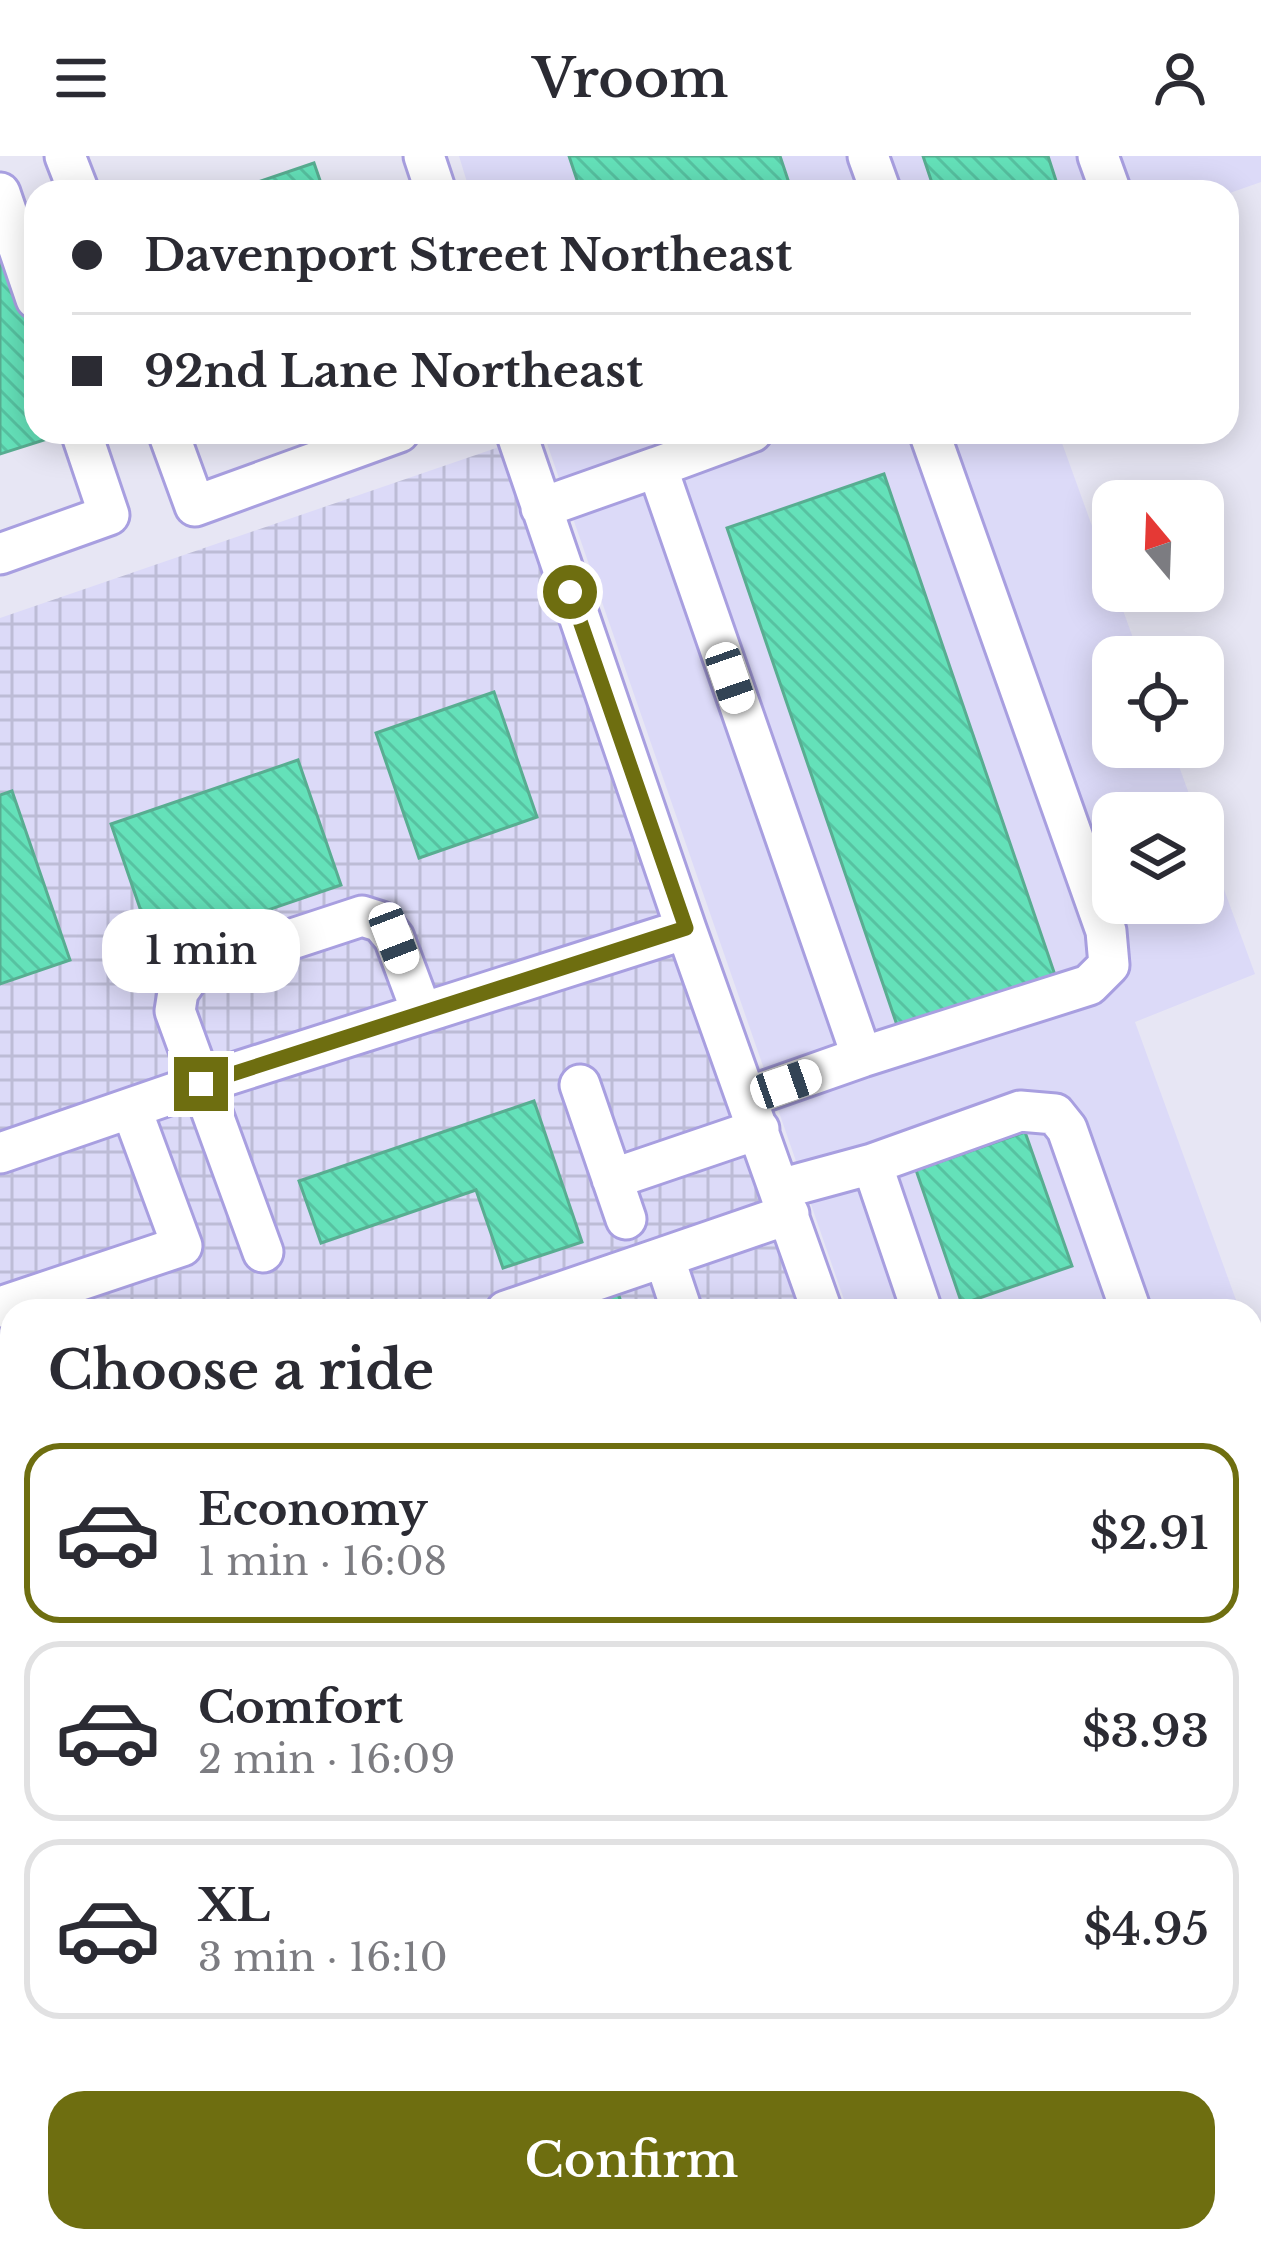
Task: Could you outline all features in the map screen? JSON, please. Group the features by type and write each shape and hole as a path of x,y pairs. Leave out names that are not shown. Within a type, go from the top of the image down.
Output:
{"street":[{"path":"0,193 24,264"},
{"path":"0,554 110,515 85,444"},
{"path":"172,444 195,506 367,444"},
{"path":"520,444 818,1299"},
{"path":"541,508 719,444"},
{"path":"612,1179 862,1058 1089,985 1109,965 1106,932 933,444"},
{"path":"657,467 862,1058"},
{"path":"263,1252 175,1011 178,992 192,971 362,916 381,922 394,938 422,1013"},
{"path":"0,1154 686,928"},
{"path":"580,1085 626,1219"},
{"path":"24,1299 182,1246 131,1108"},
{"path":"541,1299 664,1257 872,1164 1020,1111 1055,1114 1067,1129 1127,1299"},
{"path":"872,1164 913,1299"},
{"path":"664,1257 678,1299"}],"shaded area":[{"path":"459,156 1261,156 1261,182 1239,190 1239,180 466,180"},
{"path":"547,444 1062,444 1092,526 1092,612 1124,612 1132,636 1092,636 1092,768 1180,768 1188,792 1092,792 1092,924 1224,924 1224,889 1255,974 1135,1022 1236,1299 844,1299"},
{"path":"502,446 813,1299 0,1299 0,618"}],"building":[{"path":"569,156 780,156 788,180 577,180"},
{"path":"923,156 1048,156 1056,180 931,180"},
{"path":"314,163 320,180 264,180"},
{"path":"12,253 24,290 24,444 31,444 0,454 0,257"},
{"path":"884,474 1055,975 898,1028 727,528"},
{"path":"494,692 537,817 419,858 376,733"},
{"path":"298,760 341,885 154,949 111,824"},
{"path":"12,791 70,960 0,984 0,795"},
{"path":"534,1101 582,1242 503,1268 476,1190 321,1243 299,1181"},
{"path":"1025,1132 1072,1266 976,1299 960,1299 916,1170"},
{"path":"617,1290 620,1299 591,1299"}],"route":[{"path":"201,1084 686,928 570,592"}]}
